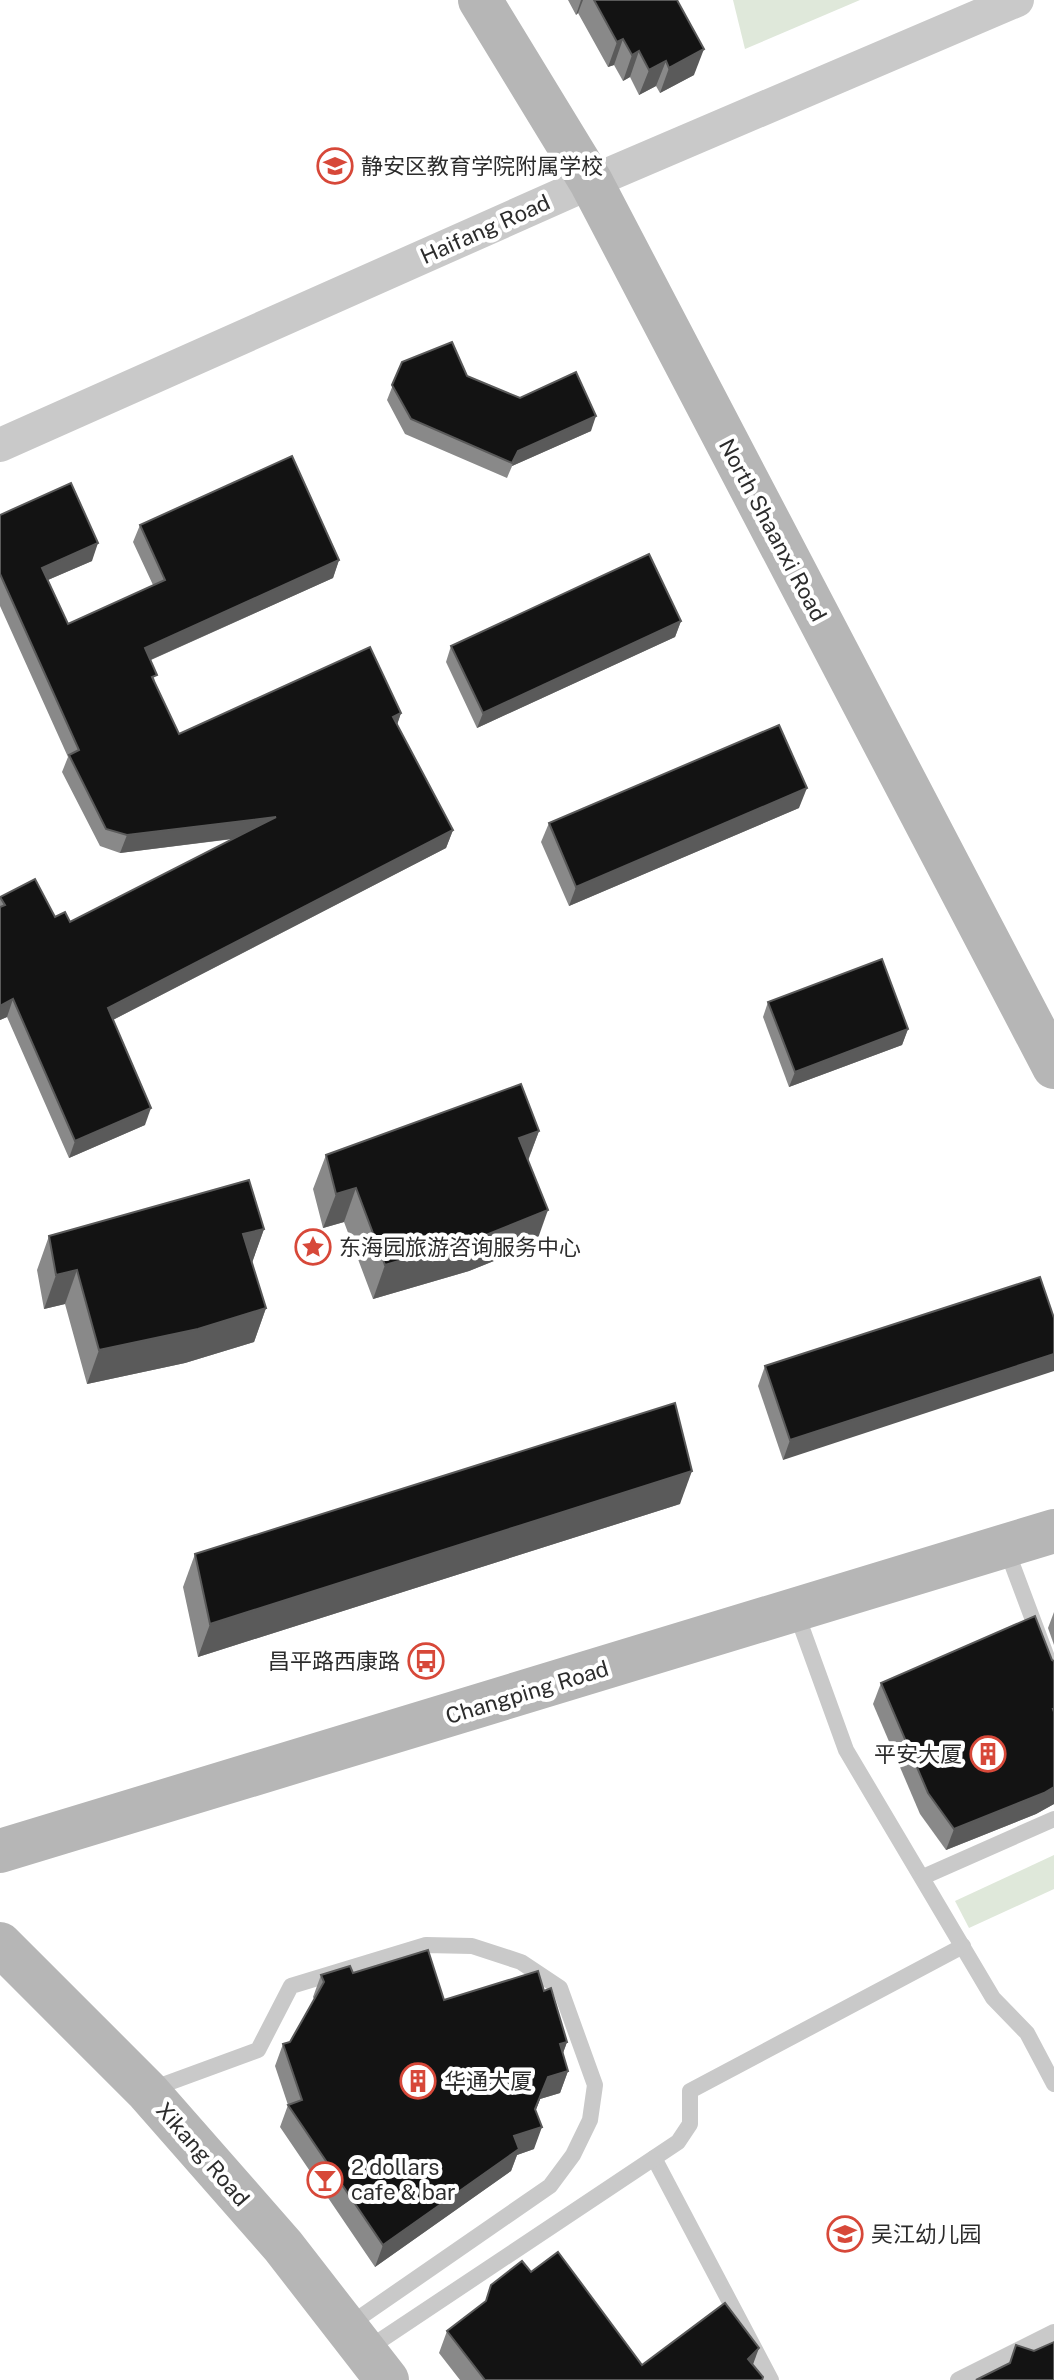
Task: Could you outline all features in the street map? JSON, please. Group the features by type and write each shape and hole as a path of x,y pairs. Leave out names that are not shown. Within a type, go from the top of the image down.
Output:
{"street":[{"name":"North Shaanxi Road","path":"480,0 591,182 1054,1067"},
{"name":"Haifang Road","path":"0,445 591,182 1017,0"},
{"name":"Changping Road","path":"0,1851 1054,1531"},
{"name":"Xikang Road","path":"0,1944 147,2091 283,2246 366,2353"}],"lane":[{"path":"1005,1546 1054,1676"},
{"path":"796,1610 846,1750 993,1998 1027,2033 1054,2084"},
{"path":"923,1877 1054,1819"},
{"path":"147,2091 258,2050 291,1986 426,1945 472,1946 521,1962 560,1988 595,2085 590,2120 573,2155 550,2186 366,2353"},
{"path":"366,2353 678,2142 690,2124 690,2091 963,1946"},
{"path":"654,2158 771,2380"},
{"path":"958,2380 1054,2332"}],"shaded area":[{"path":"733,0 860,0 745,49"},
{"path":"1054,1855 1054,1889 969,1928 955,1901"}],"building":[{"path":"594,0 677,0 704,49 669,68 666,61 649,70 639,51 632,55 623,39 617,42"},
{"path":"452,342 467,376 520,398 576,372 596,416 518,451 512,463 411,419 392,385 402,362"},
{"path":"292,456 339,560 145,648 157,675 152,677 179,734 370,647 401,713 393,717 453,830 108,1008 151,1108 75,1141 13,999 0,1006 0,907 5,905 0,897 35,879 55,917 65,912 70,922 276,817 127,835 106,829 69,755 79,750 0,574 0,515 71,483 98,543 42,568 68,624 165,580 140,525"},
{"path":"649,554 681,621 483,713 451,646"},
{"path":"779,725 807,788 576,887 549,823"},
{"path":"882,959 908,1029 795,1072 768,1002"},
{"path":"521,1084 539,1131 519,1138 548,1210 481,1237 385,1265 356,1188 336,1194 326,1155"},
{"path":"249,1180 264,1229 243,1234 266,1308 198,1329 99,1350 77,1270 56,1275 49,1236"},
{"path":"1040,1277 1054,1318 1054,1354 790,1440 765,1366"},
{"path":"675,1403 692,1471 210,1624 195,1554"},
{"path":"1035,1616 1054,1661 1054,1787 954,1829 928,1793 881,1683"},
{"name":"华通大厦","path":"428,1950 444,2000 538,1971 544,1991 551,1988 567,2042 560,2044 568,2071 548,2077 535,2109 542,2127 514,2136 519,2149 383,2245 288,2105 302,2100 283,2044 290,2042 324,1982 321,1975 350,1966 353,1973"},
{"path":"558,2252 642,2365 725,2303 759,2348 748,2359 763,2377 762,2380 485,2380 447,2331 486,2301 491,2285 522,2261 531,2272"},
{"path":"1054,2342 1054,2380 976,2380 1010,2363 1016,2345 1034,2351"}],"place":[{"name":"静安区教育学院附属学校","path":"335,166"},
{"name":"东海园旅游咨询服务中心","path":"313,1247"},
{"name":"昌平路西康路","path":"426,1661"},
{"name":"平安大厦","path":"988,1754"},
{"name":"华通大厦","path":"418,2081"},
{"name":"2 dollars cafe & bar","path":"325,2180"},
{"name":"吴江幼儿园","path":"845,2234"}]}
